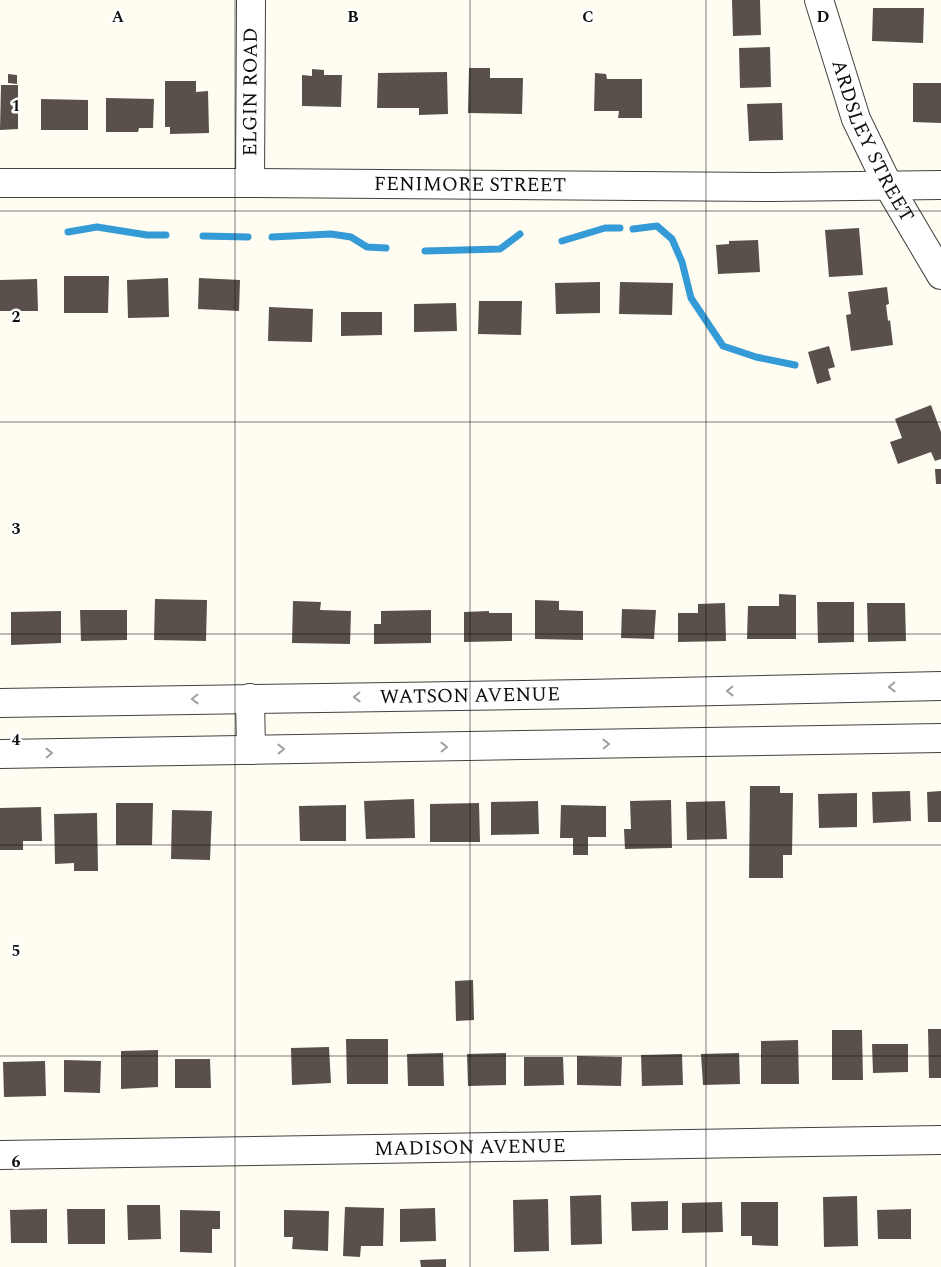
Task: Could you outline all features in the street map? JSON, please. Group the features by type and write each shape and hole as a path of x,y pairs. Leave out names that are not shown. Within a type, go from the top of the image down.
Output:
{"street":[{"name":"ELGIN ROAD","path":"250,182 252,0"},
{"name":"ARDSLEY STREET","path":"819,0 856,118 889,186 941,275"},
{"name":"FENIMORE STREET","path":"0,183 250,182 941,185"},
{"name":"WATSON AVENUE","path":"0,703 585,694 941,686"},
{"path":"250,698 251,750"},
{"path":"0,754 941,738"},
{"name":"MADISON AVENUE","path":"0,1155 941,1140"}],"building":[{"path":"732,0 760,0 761,35 733,36"},
{"path":"873,8 924,8 923,43 872,41"},
{"path":"770,47 771,87 740,88 739,48"},
{"path":"469,68 490,68 490,78 523,78 522,114 468,113"},
{"path":"312,69 324,70 324,75 342,75 341,107 302,106 302,75 312,76"},
{"path":"447,72 448,114 419,115 419,108 377,108 378,73"},
{"path":"595,73 606,74 607,79 642,79 642,118 618,118 619,111 594,111"},
{"path":"8,74 17,75 17,84 8,83"},
{"path":"165,81 196,81 196,92 208,91 209,133 170,134 170,127 165,127"},
{"path":"913,83 941,83 941,123 913,122"},
{"path":"1,85 18,85 18,129 0,130"},
{"path":"106,98 154,99 153,128 139,128 138,132 106,132"},
{"path":"41,99 88,100 88,130 41,130"},
{"path":"782,103 783,140 749,141 747,104"},
{"path":"859,228 863,275 829,277 825,230"},
{"path":"758,240 760,272 718,274 716,245 729,244 729,241"},
{"path":"64,276 109,276 108,313 64,313"},
{"path":"168,278 169,317 128,318 127,280"},
{"path":"199,278 240,280 239,311 198,309"},
{"path":"37,279 38,311 0,311 0,280"},
{"path":"600,282 600,313 556,314 555,283"},
{"path":"620,282 673,283 672,315 619,314"},
{"path":"887,287 889,304 886,305 893,345 851,351 846,315 851,314 848,292"},
{"path":"479,301 522,301 521,335 478,334"},
{"path":"456,303 457,331 414,332 414,304"},
{"path":"269,307 313,309 312,342 268,341"},
{"path":"341,312 382,312 382,335 341,336"},
{"path":"829,346 835,367 828,369 831,380 817,384 808,352"},
{"path":"931,405 941,432 941,459 935,461 931,452 898,464 890,442 902,438 895,419"},
{"path":"935,469 941,469 941,484 936,484"},
{"path":"779,594 796,595 796,639 747,639 748,606 779,606"},
{"path":"155,599 207,600 206,641 154,640"},
{"path":"535,600 559,601 559,610 583,611 583,640 535,639"},
{"path":"293,601 321,602 320,610 351,611 350,644 292,643"},
{"path":"817,602 854,602 854,642 818,643"},
{"path":"725,603 726,641 678,642 678,613 698,613 698,604"},
{"path":"867,603 905,603 906,641 868,642"},
{"path":"622,609 656,610 654,639 621,638"},
{"path":"80,610 127,610 127,640 81,641"},
{"path":"431,610 431,643 374,644 374,624 381,624 381,611"},
{"path":"61,611 61,643 11,645 11,612"},
{"path":"489,611 489,613 512,613 512,641 464,642 464,612"},
{"path":"750,786 780,786 780,793 793,793 792,855 783,855 783,878 749,878"},
{"path":"910,791 911,821 873,823 872,792"},
{"path":"941,791 941,822 928,822 927,792"},
{"path":"857,793 857,827 819,828 818,794"},
{"path":"414,799 415,838 366,839 364,801"},
{"path":"671,800 672,848 625,849 624,829 631,829 630,801"},
{"path":"538,801 539,834 491,835 491,802"},
{"path":"725,801 727,839 687,840 686,802"},
{"path":"116,803 153,803 152,845 116,845"},
{"path":"479,803 480,842 430,842 430,804"},
{"path":"346,805 346,841 300,841 299,806"},
{"path":"561,805 606,806 606,837 588,837 588,855 573,855 573,838 560,838"},
{"path":"41,807 42,841 23,841 23,850 0,850 0,808"},
{"path":"172,810 212,811 210,860 171,859"},
{"path":"97,813 98,871 74,871 74,863 55,864 54,814"},
{"path":"473,980 474,1020 456,1021 455,981"},
{"path":"928,1029 941,1029 941,1078 929,1078"},
{"path":"832,1030 862,1030 863,1080 832,1080"},
{"path":"346,1039 388,1039 388,1084 347,1084"},
{"path":"798,1040 799,1084 761,1084 761,1041"},
{"path":"872,1044 908,1044 908,1072 873,1073"},
{"path":"329,1047 331,1083 292,1085 291,1048"},
{"path":"158,1050 158,1087 121,1089 121,1051"},
{"path":"443,1053 444,1086 408,1086 407,1054"},
{"path":"506,1053 506,1085 468,1086 467,1054"},
{"path":"739,1053 740,1084 703,1085 701,1054"},
{"path":"682,1054 683,1085 642,1086 641,1055"},
{"path":"577,1056 622,1057 621,1086 577,1085"},
{"path":"524,1057 563,1057 564,1085 524,1086"},
{"path":"175,1059 210,1059 211,1088 175,1088"},
{"path":"64,1060 101,1061 100,1093 64,1092"},
{"path":"45,1061 46,1096 4,1097 3,1062"},
{"path":"601,1195 602,1244 571,1245 570,1196"},
{"path":"857,1196 858,1246 824,1247 823,1197"},
{"path":"548,1199 549,1251 514,1252 513,1200"},
{"path":"668,1201 668,1230 632,1231 631,1202"},
{"path":"722,1202 723,1232 682,1233 682,1203"},
{"path":"741,1202 778,1202 778,1246 752,1245 752,1236 741,1236"},
{"path":"127,1205 160,1205 161,1239 128,1240"},
{"path":"345,1207 384,1208 383,1246 361,1246 360,1257 343,1256"},
{"path":"435,1208 436,1241 400,1242 400,1209"},
{"path":"47,1209 47,1243 11,1243 10,1210"},
{"path":"67,1209 105,1209 105,1244 68,1244"},
{"path":"911,1209 911,1239 878,1239 877,1210"},
{"path":"180,1210 220,1211 220,1229 212,1229 212,1253 180,1252"},
{"path":"284,1210 329,1211 328,1251 292,1249 293,1237 284,1237"},
{"path":"446,1259 446,1267 421,1267 420,1260"}],"waterway":[{"path":"633,229 657,226 672,239 682,262 691,298 723,346 756,357 795,365"},
{"path":"68,232 97,227 147,235 166,235"},
{"path":"562,241 605,228 620,228"},
{"path":"272,237 331,234 351,237 367,247 386,248"},
{"path":"425,251 500,249 520,234"},
{"path":"203,236 248,237"}]}
